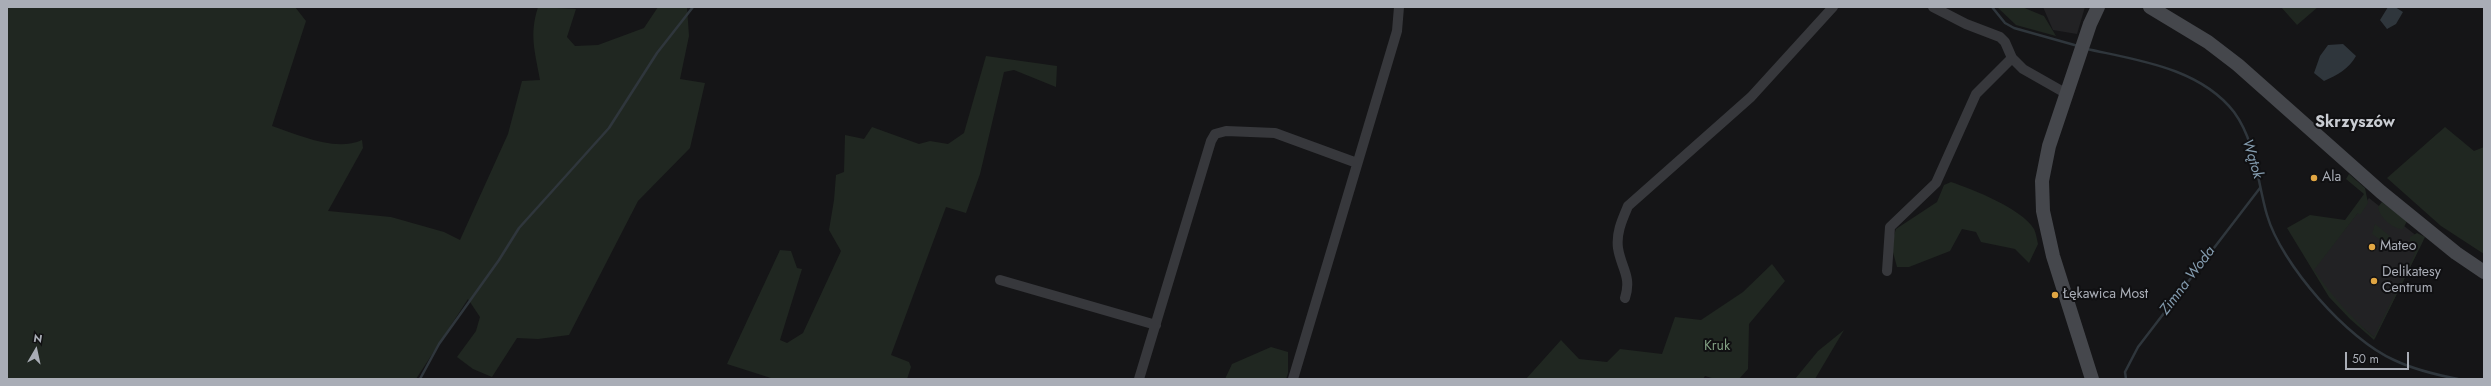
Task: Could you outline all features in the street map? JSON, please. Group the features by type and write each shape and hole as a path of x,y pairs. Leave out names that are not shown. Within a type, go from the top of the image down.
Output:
{"street":[{"path":"1293,379 1398,31 1399,7"},
{"path":"1625,298 1628,281 1617,243 1619,228 1628,206 1751,97 1833,7"},
{"path":"1933,7 1966,24 1994,34 2005,42 2012,58 2031,75 2067,94"},
{"path":"2092,379 2057,269 2043,211 2044,168 2086,34 2098,7"},
{"path":"2150,7 2208,42 2238,65 2387,197 2456,253 2484,272"},
{"path":"1887,271 1888,232 1890,227 1936,183 1976,94 2012,58"},
{"path":"1138,379 1156,325 1211,141 1215,134 1226,131 1275,133 1357,163"},
{"path":"1000,280 1156,325"}],"shaded area":[{"path":"2043,7 2085,7 2077,34 2053,30"},
{"path":"2388,7 2395,7 2403,12 2396,24 2387,29 2380,20"},
{"path":"2343,44 2356,56 2350,65 2338,74 2324,81 2314,73 2320,56 2328,45"},
{"path":"2369,198 2423,241 2375,338 2350,317 2331,296 2313,270"}],"green space":[{"path":"7,7 295,7 306,21 272,126 305,138 329,143 351,143 362,140 363,148 328,211 391,217 444,232 460,240 508,134 522,81 540,80 533,35 538,7 576,9 567,37 575,46 598,45 644,28 658,7 687,7 689,36 680,79 705,83 690,148 638,201 569,335 538,339 517,338 492,377 473,369 457,357 476,331 480,317 468,299 416,379 7,379"},
{"path":"1997,7 2022,7 2044,16 2056,36 2016,25"},
{"path":"2281,7 2318,7 2297,25"},
{"path":"986,56 1057,66 1056,87 1014,70 1004,72 980,174 966,213 946,207 891,355 909,362 911,367 907,379 774,379 727,364 780,250 791,251 797,268 802,269 780,340 787,343 803,333 841,251 829,230 836,175 844,172 845,135 864,139 872,127 919,144 930,141 948,144 964,133"},
{"path":"2445,127 2474,151 2484,147 2484,254 2441,226 2387,178"},
{"path":"2349,174 2365,188 2368,203 2360,215 2358,213 2314,270 2342,306 2374,337 2415,253 2411,251 2414,246 2410,242 2410,237 2417,233 2425,237 2374,340 2350,319 2329,297 2287,228 2310,215 2345,220 2364,194 2346,179"},
{"path":"1951,182 2008,207 2028,221 2034,229 2038,244 2029,263 2015,249 1981,242 1976,232 1962,229 1950,251 1909,267 1897,267 1891,245 1896,229 1937,202 1944,185"},
{"path":"2382,202 2407,221 2403,229 2399,229 2391,225 2384,219 2378,207"},
{"path":"2375,224 2390,236 2389,241 2382,241 2372,234"},
{"name":"Kruk","path":"1772,264 1785,281 1749,324 1748,369 1739,379 1715,379 1705,376 1703,379 1526,379 1561,340 1579,359 1607,362 1620,349 1662,354 1675,317 1701,320 1743,292"},
{"path":"1844,330 1815,379 1795,379 1818,351"},
{"path":"1271,347 1288,352 1288,373 1286,379 1225,379 1232,364"}],"waterway":[{"path":"420,379 439,344 499,260 519,228 609,128 657,53 693,7"},
{"name":"Wątok","path":"1992,7 2005,23 2014,28 2078,46"},
{"name":"Wątok","path":"2087,49 2147,62 2166,68 2204,85 2220,97 2234,112 2247,136 2255,162 2267,215 2275,234 2286,256 2318,298 2357,336 2376,350 2409,366 2434,374 2458,379"},
{"name":"Zimna Woda","path":"2126,379 2125,372 2138,347 2260,188"}],"place":[{"name":"Ala","path":"2314,178"},
{"name":"Mateo","path":"2372,247"},
{"name":"Delikatesy Centrum","path":"2374,281"},
{"name":"Łękawica Most","path":"2055,295"}],"district":[{"name":"Skrzyszów","path":"2355,123"}]}
